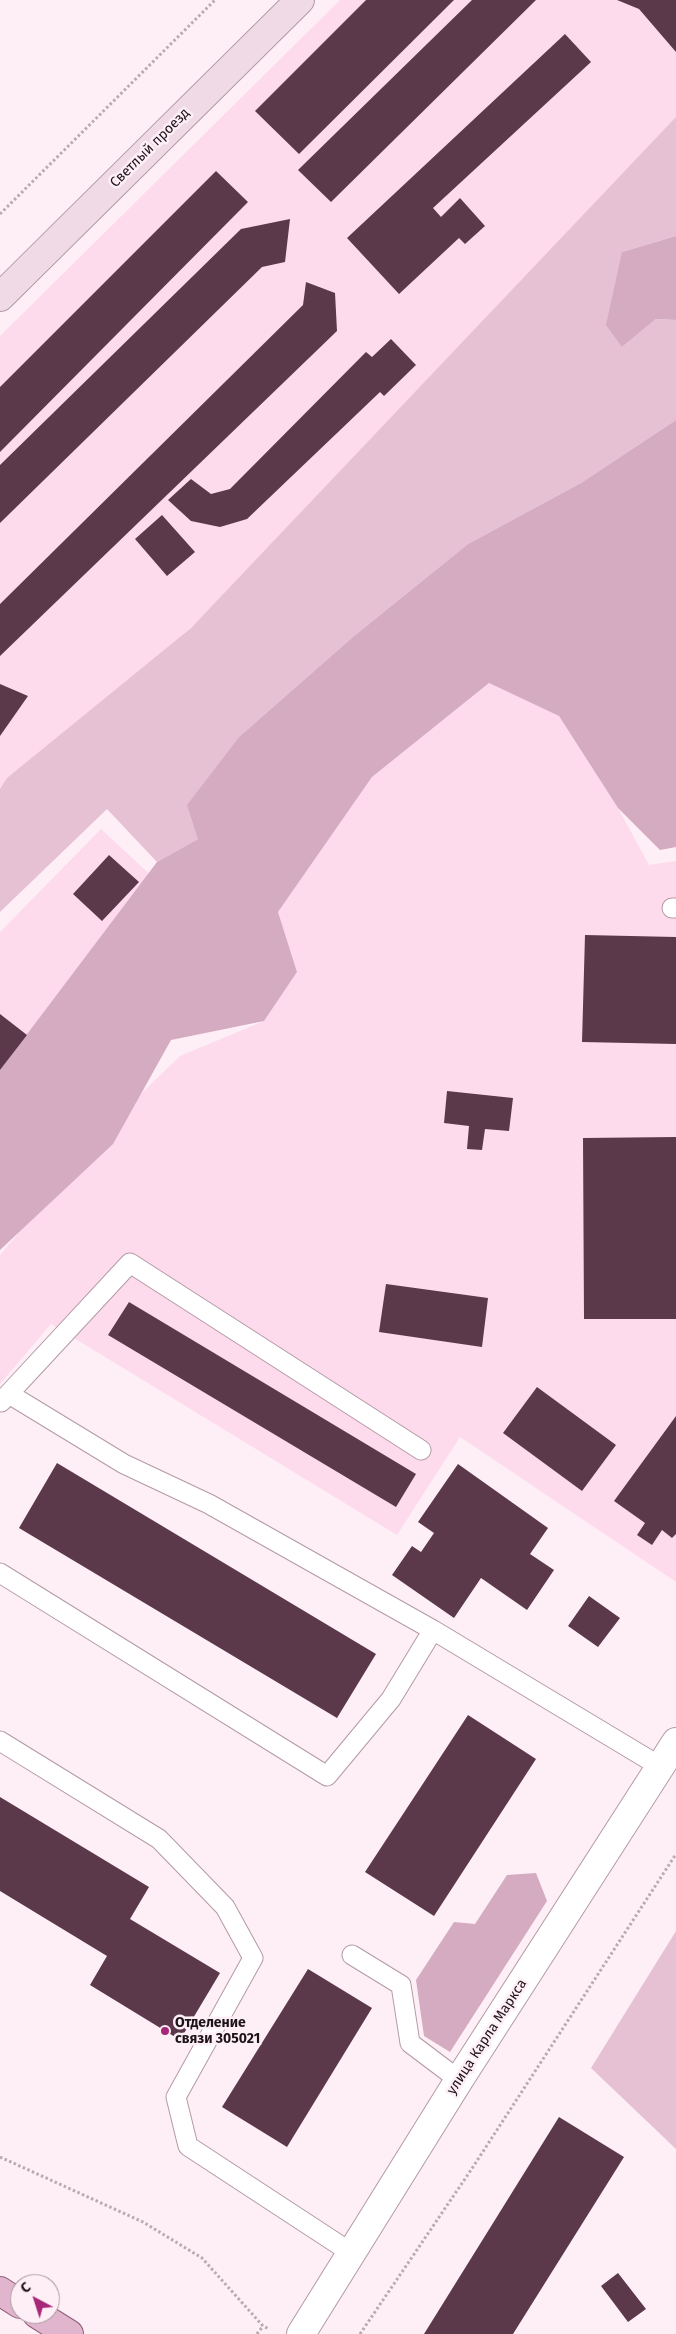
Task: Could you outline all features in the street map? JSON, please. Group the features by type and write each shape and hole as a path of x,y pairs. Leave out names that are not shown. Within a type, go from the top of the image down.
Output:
{"main road":[{"path":"53,2324 69,2334"}],"street":[{"name":"Светлый проезд","path":"0,297 300,0"},
{"name":"улица Карла Маркса","path":"288,2333 353,2254 459,2080 676,1742"}],"lane":[{"path":"421,1450 130,1263 4,1399 124,1464 209,1504 433,1630 661,1766"},
{"path":"0,1573 327,1776 391,1699 433,1630"},
{"path":"0,1741 159,1839 224,1907 253,1958 176,2097 188,2146 353,2254"},
{"path":"352,1955 401,1985 410,2043 459,2080"}],"path":[{"path":"0,214 215,0"},
{"path":"360,2334 471,2170 676,1854"},
{"path":"0,2156 143,2222 202,2258 263,2326 288,2333"},
{"path":"257,2334 263,2326"}],"shaded area":[{"path":"340,0 676,0 676,136 377,460 0,799 0,336"},
{"path":"676,117 676,236 622,252 622,347 656,319 676,320 676,420 581,483 468,544 354,636 240,736 198,839 157,862 107,809 0,912 0,789 7,778 191,628"},
{"path":"676,236 676,320 656,319 622,347 606,325 622,252"},
{"path":"676,420 676,847 660,850 618,808 559,716 489,683 372,777 278,912 297,972 264,1021 171,1040 113,1144 0,1250 0,1070 157,862 198,839 187,805 240,736 354,636 468,544 581,483"},
{"path":"489,683 559,716 618,808 649,865 676,861 676,1582 460,1437 397,1535 51,1324 0,1384 0,1255 121,1113 180,1056 264,1021 297,972 278,912 372,777"},
{"path":"101,829 157,881 0,1081 0,932"},
{"path":"536,1873 547,1901 450,2052 424,2036 416,1980 454,1922 475,1924 507,1875"},
{"path":"676,1931 676,2149 591,2068"}],"building":[{"path":"366,0 454,0 299,154 255,111"},
{"path":"472,0 536,0 331,202 298,170"},
{"path":"617,0 676,0 676,52 639,9"},
{"path":"565,34 591,62 433,208 441,217 460,198 485,226 465,244 459,238 399,294 347,238"},
{"path":"216,171 248,202 0,452 0,387"},
{"path":"290,219 285,262 262,267 0,523 0,465 241,229"},
{"path":"306,282 335,293 337,331 0,656 0,604 303,305"},
{"path":"391,339 416,365 384,396 380,392 247,519 220,527 191,521 168,500 191,479 211,494 230,489 366,352 372,357"},
{"path":"162,515 195,552 167,576 135,539"},
{"path":"0,684 28,696 0,736"},
{"path":"109,855 139,882 102,921 73,894"},
{"path":"585,935 676,937 676,1044 582,1042"},
{"path":"0,1014 27,1035 0,1070"},
{"path":"447,1091 513,1098 509,1131 485,1129 482,1150 467,1149 469,1126 444,1123"},
{"path":"676,1137 676,1319 584,1319 583,1138"},
{"path":"386,1284 488,1298 482,1347 379,1332"},
{"path":"129,1302 416,1474 396,1507 108,1335"},
{"path":"537,1387 616,1445 582,1491 503,1433"},
{"path":"676,1416 676,1534 672,1538 662,1530 652,1545 637,1535 645,1523 614,1501"},
{"path":"57,1463 376,1654 337,1718 19,1528"},
{"path":"458,1464 548,1528 530,1554 554,1570 527,1610 481,1578 454,1618 392,1575 412,1546 421,1552 434,1533 418,1522"},
{"path":"589,1596 620,1618 598,1647 568,1626"},
{"path":"468,1715 536,1759 434,1916 365,1872"},
{"path":"0,1797 149,1887 130,1919 220,1973 180,2040 90,1985 107,1956 0,1891"},
{"path":"308,1969 372,2008 287,2147 222,2107"},
{"path":"559,2117 624,2157 513,2334 424,2334"},
{"path":"618,2273 646,2309 628,2322 601,2286"}],"place":[{"name":"Отделение связи 305021","path":"165,2031"}]}
